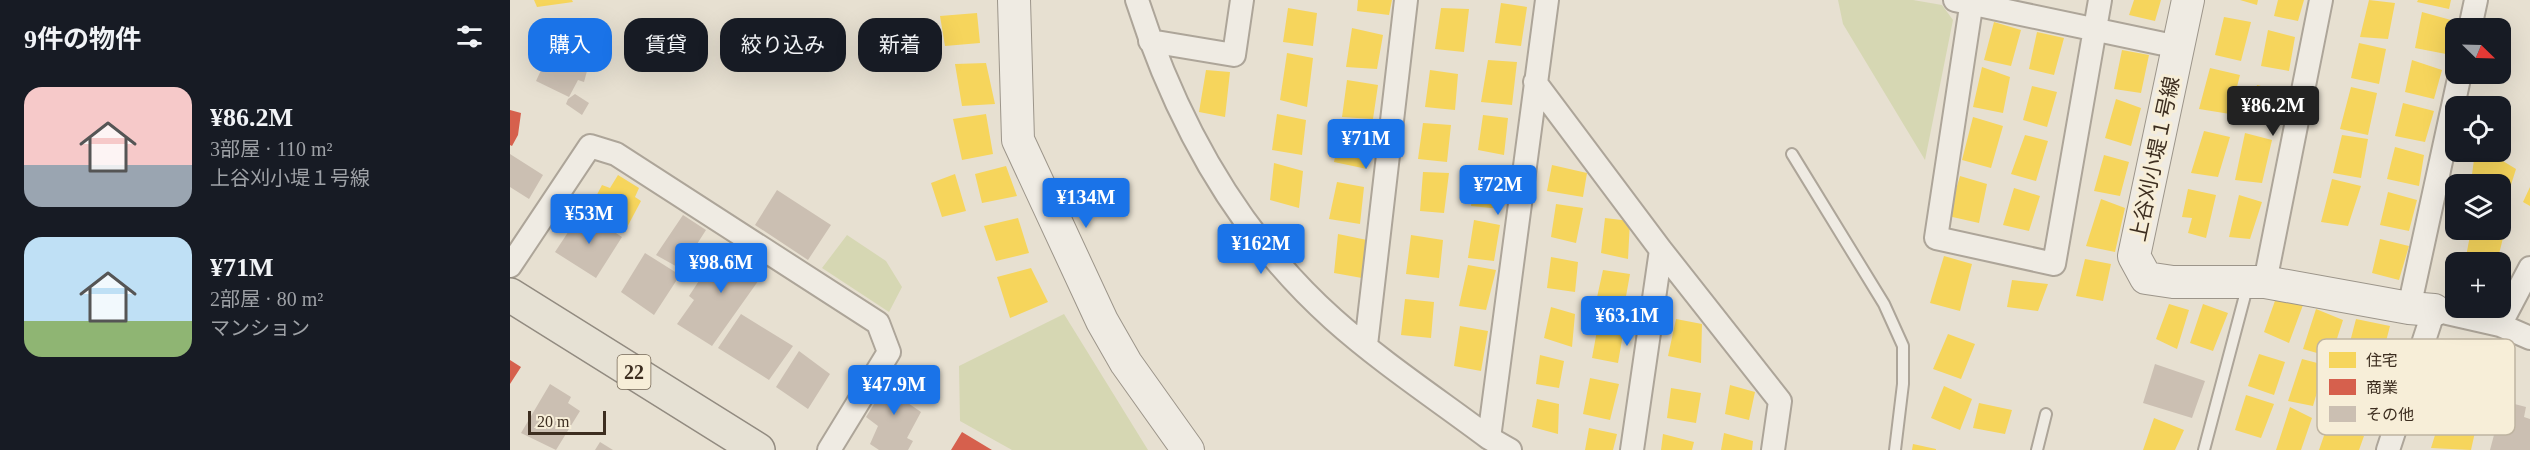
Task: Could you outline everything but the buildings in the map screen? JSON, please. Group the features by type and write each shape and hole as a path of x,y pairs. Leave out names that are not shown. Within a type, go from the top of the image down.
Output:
{"main road":[{"name":"22","path":"510,294 758,450"}],"street":[{"path":"1014,0 1018,140 1102,321 1126,363 1172,431 1188,450"},
{"path":"1137,0 1150,40 1208,167 1252,234 1283,271 1334,320 1489,438 1510,450"},
{"path":"1150,40 1234,55 1242,0"},
{"path":"1366,345 1406,0"},
{"path":"1489,438 1547,0"},
{"path":"2100,0 2095,28 2054,264 1936,238 1966,1 2095,28 2178,46"},
{"name":"上谷刈小堤１号線","path":"2188,0 2134,256 2146,278 2173,282 2257,281 2421,309"},
{"path":"2257,281 2321,0"},
{"path":"2472,18 2476,0"},
{"path":"1535,82 1661,250 1780,401 1773,450"},
{"path":"2414,339 2458,84"},
{"path":"510,266 590,146 616,154 878,323 889,352 829,450"},
{"path":"1632,450 1661,250"},
{"path":"2500,325 2530,268"},
{"path":"2421,309 2500,325 2530,338"},
{"path":"2388,450 2392,435"}],"lane":[{"path":"1792,154 1884,304 1903,346 1904,384 1895,450"},
{"path":"2204,450 2257,281"},
{"path":"2037,450 2046,414"}],"green space":[{"path":"1838,0 1913,0 1942,5 1953,20 1925,160 1843,24"},
{"path":"847,235 886,261 902,287 889,312 822,268"},
{"path":"1064,314 1148,450 1012,450 960,421 959,366"}]}
